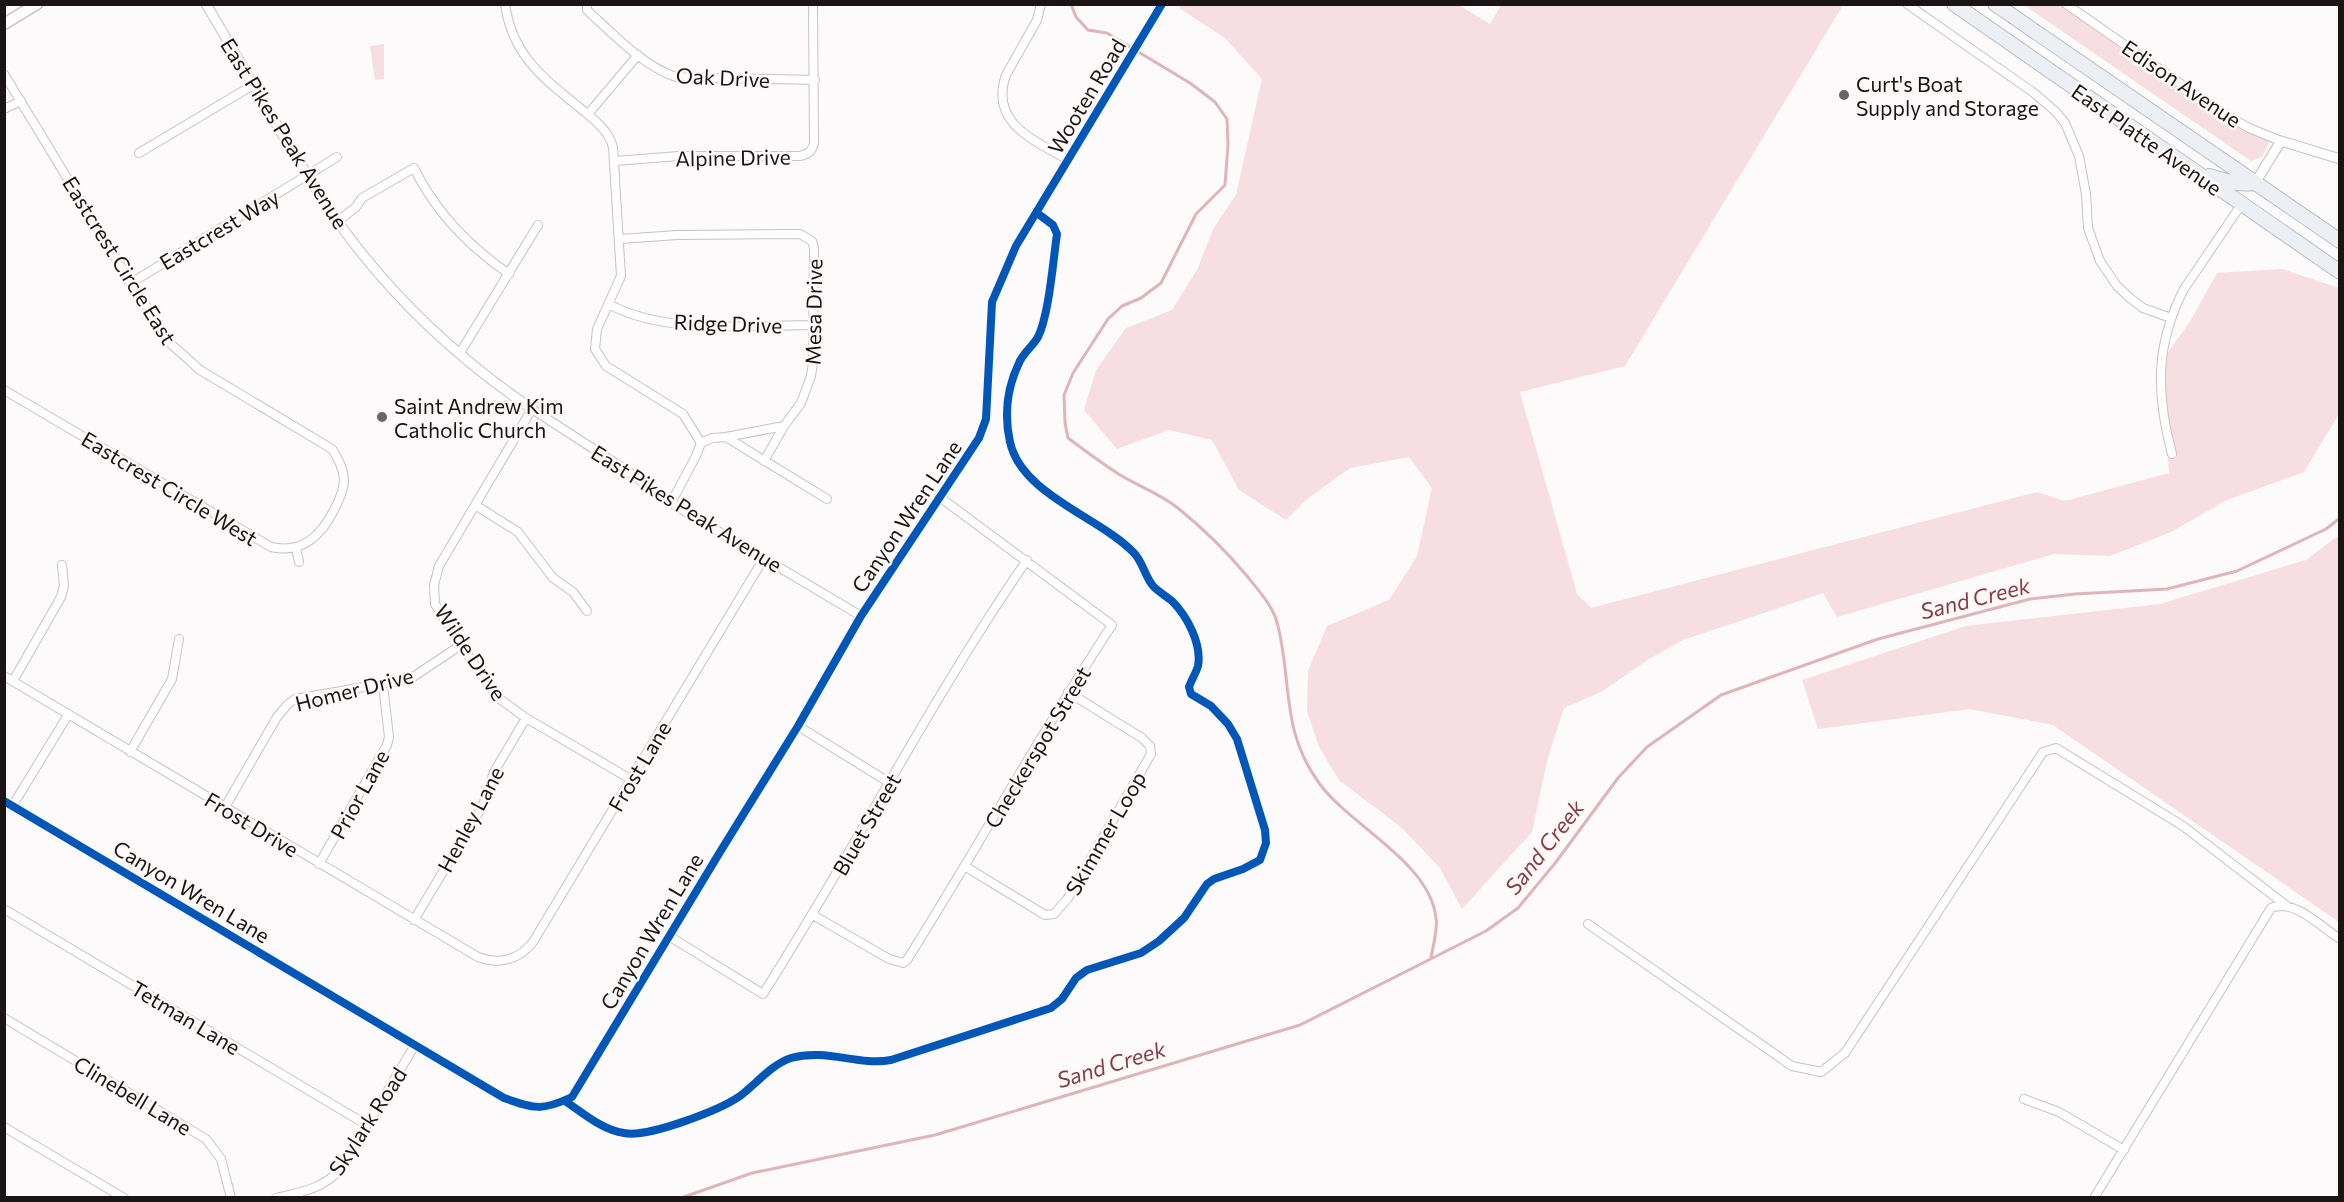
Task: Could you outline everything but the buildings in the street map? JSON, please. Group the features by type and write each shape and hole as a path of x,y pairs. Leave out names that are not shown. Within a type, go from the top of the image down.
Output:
{"highway":[{"name":"East Platte Avenue","path":"1954,4 2340,272"},
{"name":"East Platte Avenue","path":"1995,4 2340,241"},
{"path":"2180,162 2228,183 2243,185 2255,183"}],"main road":[{"path":"4,24 37,4"}],"street":[{"name":"East Pikes Peak Avenue","path":"206,4 308,176 338,221 390,285 460,353 532,409 626,470 671,503 861,616"},
{"path":"504,4 513,32 526,59 544,78 601,126 611,139 615,161 621,276 597,328 595,349 606,366 683,414 701,443"},
{"name":"Oak Drive","path":"586,4 591,14 638,55 665,74 676,77 815,80"},
{"name":"Alpine Drive","path":"615,161 679,156 807,155 814,142 813,4"},
{"path":"1041,4 1037,20 1002,85 1003,105 1011,122 1023,133 1068,160"},
{"name":"Wooten Road","path":"1041,206 1162,4"},
{"path":"1907,4 2034,93 2056,112 2069,131 2079,156 2086,194 2088,228 2100,261 2117,286 2130,298 2143,308 2171,318"},
{"name":"Edison Avenue","path":"2066,4 2223,113 2249,128 2281,141 2340,159"},
{"path":"588,114 638,55"},
{"name":"Eastcrest Circle East","path":"4,74 164,335 190,362 332,448 338,458 344,479 343,490 331,516 316,536 308,543 296,548"},
{"path":"139,153 253,85"},
{"path":"4,109 21,101"},
{"path":"2255,183 2281,141"},
{"name":"Eastcrest Way","path":"131,283 337,157"},
{"path":"338,221 356,207 362,198 414,168 426,193 436,206 470,241 509,274"},
{"path":"2172,454 2164,423 2160,385 2162,351 2171,318 2194,271 2241,205"},
{"name":"Canyon Wren Lane","path":"4,801 504,1098 533,1108 555,1106 572,1097 798,726 861,616 979,438 986,419 992,302 1016,246 1041,206"},
{"path":"460,353 538,225"},
{"name":"Mesa Drive","path":"620,239 713,234 800,234 812,241 814,248 814,325 811,376 801,403 784,426 764,461"},
{"name":"Ridge Drive","path":"609,304 633,315 690,325 814,325"},
{"path":"585,351 595,349"},
{"name":"Eastcrest Circle West","path":"4,390 261,543 282,549 296,548"},
{"name":"Wilde Drive","path":"532,409 439,566 433,595 439,613 497,697 526,718 632,780"},
{"path":"671,503 701,443 712,438 784,426"},
{"path":"726,437 827,499"},
{"name":"Checkerspot Street","path":"813,915 889,959 903,963 907,960 966,867 1068,692 1112,625 1028,560 941,498"},
{"path":"475,506 518,532 554,579 573,592 587,611"},
{"path":"296,548 299,562"},
{"name":"Frost Lane","path":"502,961 519,956 533,942 764,558"},
{"name":"Bluet Street","path":"669,936 763,994 813,915 972,641 1028,560"},
{"path":"13,681 61,597 64,586 62,566"},
{"path":"130,752 172,679 179,639"},
{"name":"Homer Drive","path":"225,807 277,717 288,704 304,696 410,680 461,645"},
{"name":"Frost Drive","path":"4,676 478,957 502,961"},
{"name":"Prior Lane","path":"319,864 387,745 389,737 383,685"},
{"name":"Skimmer Loop","path":"966,867 1045,915 1054,914 1068,898 1106,834 1152,754 1150,746 1142,738 1068,692"},
{"path":"13,805 68,715"},
{"name":"Henley Lane","path":"414,920 483,805 494,772 526,718"},
{"path":"798,726 890,783"},
{"path":"1588,924 1792,1066 1821,1072 1845,1053 2043,752 2056,748 2183,826 2287,906"},
{"path":"2094,1197 2271,908 2278,905 2296,909 2340,939"},
{"name":"Tetman Lane","path":"4,909 367,1125"},
{"name":"Clinebell Lane","path":"4,1018 206,1139 221,1159 231,1197"},
{"name":"Skylark Road","path":"276,1197 307,1191 330,1180 344,1165 415,1045"},
{"path":"2024,1098 2059,1112 2124,1149"},
{"path":"4,1127 124,1197"}],"shaded area":[{"path":"1182,5 1459,5 1490,24 1501,5 1843,5 1625,366 1520,392 1577,594 1591,608 2037,492 2065,501 2169,473 2161,362 2191,320 2217,273 2282,269 2339,288 2339,414 2304,472 2227,500 2171,532 2110,556 2054,554 1837,617 1823,593 1683,640 1649,659 1601,692 1564,708 1548,757 1532,832 1462,909 1440,868 1402,828 1339,780 1319,747 1307,711 1308,671 1327,626 1389,600 1417,556 1432,488 1409,457 1350,468 1307,499 1286,520 1239,490 1212,440 1169,430 1117,449 1084,410 1096,370 1126,328 1172,310 1198,268 1213,229 1236,195 1262,79 1225,38 1179,8"},
{"path":"2024,5 2065,5 2229,122 2270,141 2262,157 2251,161"},
{"path":"384,44 384,79 375,80 370,46"},
{"path":"2339,535 2339,922 2053,725 1970,709 1818,729 1802,680 1966,626 2160,604 2306,560"}],"waterway":[{"path":"1071,4 1076,17 1088,30 1107,33 1190,83 1215,102 1227,119 1228,145 1225,185 1196,214 1161,283 1141,298 1122,306 1108,319 1073,373 1064,395 1068,438 1117,473 1164,498 1179,509 1223,550 1266,600 1278,626 1293,726 1307,764 1333,799 1405,862 1420,879 1431,898 1436,918 1436,933 1431,958"},
{"name":"Sand Creek","path":"681,1198 752,1173 935,1135 1300,1025 1486,931 1518,908 1556,862 1618,778 1647,747 1721,695 1878,639 2030,599 2167,589 2237,571 2326,529 2340,518"}],"cycle path":[{"path":"4,801 504,1098 538,1107 553,1105 572,1097 798,726 861,616 979,438 986,419 992,302 1016,246 1162,4"},
{"path":"565,1101 593,1120 616,1131 624,1133 649,1131 684,1122 730,1102 777,1065 791,1058 817,1055 866,1061 891,1060 1051,1008 1062,999 1076,978 1087,970 1141,953 1159,941 1184,918 1207,884 1214,879 1243,869 1260,860 1266,843 1265,830 1237,739 1228,724 1211,706 1191,694 1189,687 1199,658 1188,622 1172,601 1151,583 1133,552 1101,527 1045,490 1029,476 1017,460 1010,442 1007,422 1009,392 1021,359 1038,337 1042,327 1048,302 1057,234 1053,225 1037,213"}],"place":[{"name":"Curt's Boat Supply and Storage","path":"1844,95"},
{"name":"Saint Andrew Kim Catholic Church","path":"382,417"}]}
